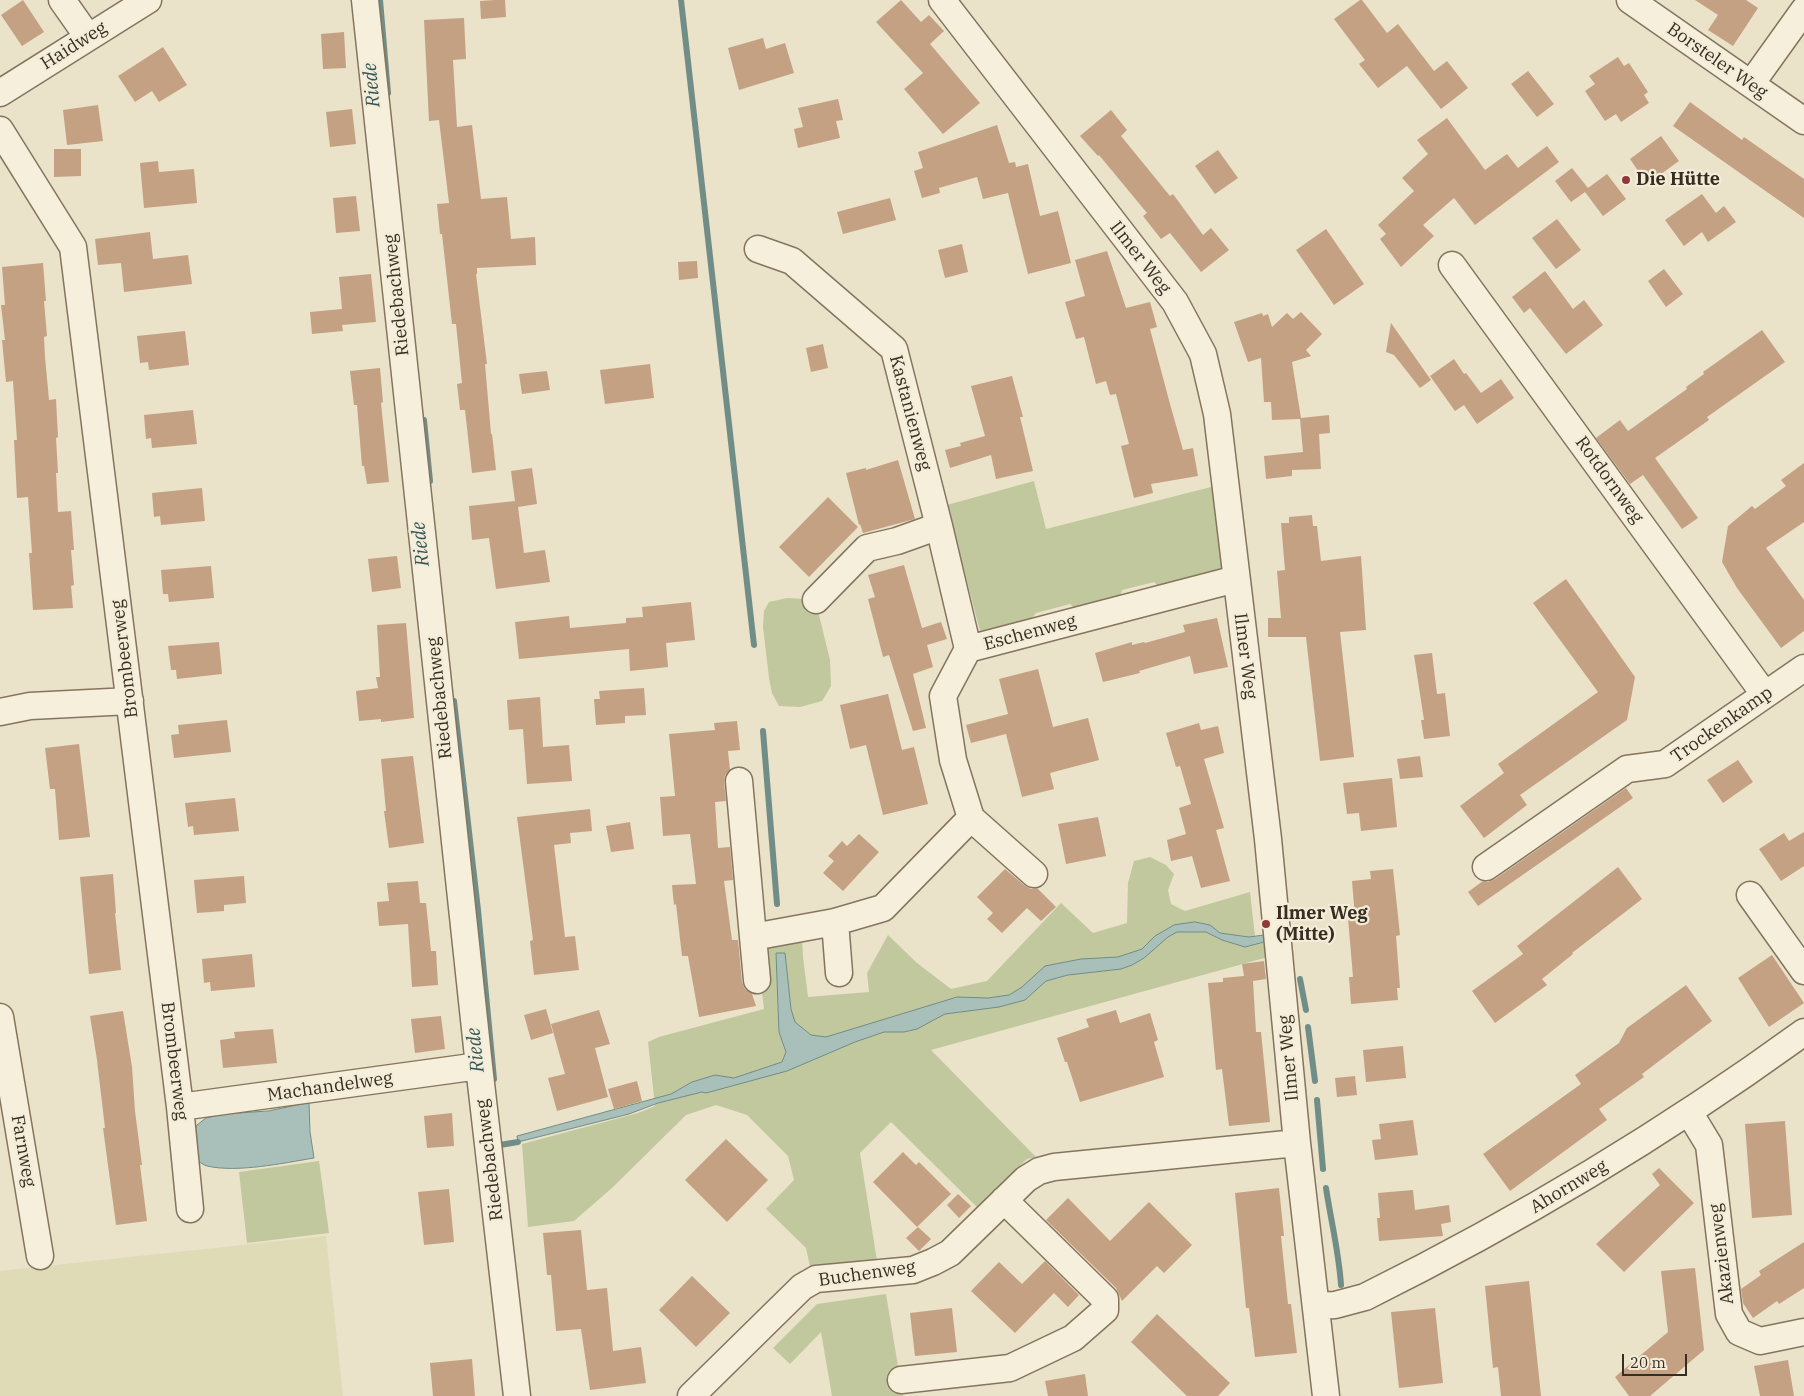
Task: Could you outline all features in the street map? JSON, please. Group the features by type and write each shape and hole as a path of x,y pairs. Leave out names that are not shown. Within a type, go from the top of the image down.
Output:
{"street":[{"path":"62,0 88,37"},
{"name":"Haidweg","path":"0,93 148,0"},
{"name":"Riedebachweg","path":"365,0 479,1066 517,1396"},
{"name":"Ilmer Weg","path":"942,0 1174,302 1203,354 1217,414 1268,839 1297,1143 1326,1396"},
{"name":"Borsteler Weg","path":"1630,0 1804,121"},
{"path":"1751,84 1804,10"},
{"name":"Brombeerweg","path":"0,130 74,247 180,1107 190,1210"},
{"name":"Kastanienweg","path":"758,249 792,262 894,349 968,649"},
{"name":"Rotdornweg","path":"1452,265 1765,695"},
{"path":"816,600 867,548 897,541 939,526"},
{"name":"Eschenweg","path":"971,818 953,760 942,696 968,649 1236,579"},
{"name":"Trockenkamp","path":"1486,867 1628,769 1666,764 1804,668"},
{"path":"0,712 30,706 130,701"},
{"path":"739,781 757,980"},
{"path":"753,936 835,922 883,908 971,818 1034,874"},
{"path":"1750,895 1804,971"},
{"path":"835,922 839,973"},
{"name":"Farnweg","path":"0,1017 40,1256"},
{"name":"Ahornweg","path":"1316,1306 1335,1305 1364,1297 1402,1279 1532,1209 1612,1162 1689,1112 1804,1032"},
{"name":"Machandelweg","path":"180,1107 479,1066"},
{"name":"Akazienweg","path":"1689,1112 1709,1145 1729,1314 1739,1332 1760,1341 1804,1332"},
{"name":"Buchenweg","path":"691,1396 802,1286 816,1279 913,1270 933,1262 950,1253 1026,1179 1040,1171 1297,1143"},
{"path":"902,1380 1010,1368 1073,1338 1105,1310 1105,1299 1004,1200"}],"shaded area":[{"path":"326,1236 343,1396 0,1396 0,1271"}],"green space":[{"path":"1034,481 1046,529 1215,486 1227,568 1158,586 1154,582 1122,590 1120,597 1076,609 1070,604 1036,613 1031,619 980,631 947,505"},
{"path":"787,598 806,599 818,611 830,660 831,686 822,701 800,707 779,706 772,693 769,678 763,627 764,611 769,602"},
{"path":"1150,857 1166,865 1174,874 1168,890 1171,904 1185,911 1250,892 1255,936 1265,935 1268,957 931,1050 1036,1157 1027,1159 977,1207 891,1122 860,1153 877,1261 810,1267 806,1248 766,1209 794,1180 788,1156 747,1115 716,1105 686,1115 613,1187 574,1221 528,1227 522,1144 638,1113 655,1106 648,1042 659,1037 764,1009 759,967 760,941 802,937 808,997 869,992 867,973 888,935 917,963 951,989 987,981 1061,903 1093,933 1127,923 1128,883 1134,861"},
{"path":"319,1161 329,1233 247,1243 239,1172"},
{"path":"886,1294 903,1396 832,1396 821,1332 790,1364 773,1348 817,1304"}],"water":[{"path":"1195,922 1210,925 1220,933 1249,937 1264,935 1264,942 1245,947 1222,940 1206,932 1177,932 1132,965 1121,969 1068,975 1046,981 1025,1000 999,1007 945,1014 917,1029 904,1032 884,1032 855,1042 787,1071 706,1093 702,1092 658,1103 629,1114 518,1142 517,1136 671,1094 692,1082 715,1075 734,1078 782,1062 786,1052 779,1032 776,953 785,953 791,1009 795,1022 811,1035 826,1037 957,997 988,998 1009,995 1022,987 1045,966 1081,959 1118,957 1142,949 1155,936 1174,925"},
{"path":"309,1103 310,1132 314,1158 246,1168 219,1168 202,1164 194,1158 193,1133 197,1125 206,1118 223,1114 268,1111"}],"building":[{"path":"23,0 44,32 22,46 1,15"},
{"path":"505,0 506,17 481,19 480,1"},
{"path":"901,0 921,22 929,15 944,31 930,44 980,103 943,134 904,89 923,73 876,22"},
{"path":"1362,0 1387,33 1398,24 1434,71 1447,61 1468,88 1441,109 1407,66 1378,88 1359,64 1365,60 1334,19"},
{"path":"1695,0 1746,0 1758,8 1733,46 1708,30 1718,15"},
{"path":"464,18 466,59 453,60 457,127 472,125 481,199 507,197 511,239 535,237 536,265 477,268 476,274 487,364 485,364 491,434 496,470 472,473 465,410 460,410 457,384 462,383 456,324 452,324 442,234 440,234 437,204 449,203 439,120 429,121 424,20"},
{"path":"344,32 346,68 323,69 321,34"},
{"path":"763,38 766,49 785,43 794,73 739,90 728,48"},
{"path":"163,47 187,85 159,102 152,91 135,102 118,76"},
{"path":"1618,57 1624,66 1629,63 1648,92 1644,95 1649,103 1621,122 1616,114 1605,121 1585,91 1595,84 1589,76"},
{"path":"1528,71 1554,104 1537,117 1511,84"},
{"path":"838,99 843,120 836,121 840,138 798,148 794,129 803,127 798,108"},
{"path":"1690,102 1742,140 1744,137 1804,179 1804,218 1673,126"},
{"path":"98,105 103,141 67,145 63,110"},
{"path":"352,109 356,144 330,147 326,112"},
{"path":"1111,110 1127,130 1121,136 1170,196 1173,194 1203,235 1211,228 1229,250 1201,272 1170,233 1161,239 1143,216 1147,213 1099,155 1080,136"},
{"path":"1447,118 1485,170 1507,154 1518,168 1547,146 1559,162 1475,225 1454,198 1423,225 1434,236 1401,267 1380,239 1386,234 1378,225 1414,191 1402,178 1428,154 1417,140"},
{"path":"997,125 1009,163 1015,162 1016,167 1028,164 1040,216 1058,211 1071,263 1028,274 1008,193 983,199 977,177 939,188 940,193 922,198 914,171 923,168 918,152"},
{"path":"1661,136 1679,161 1647,184 1630,159"},
{"path":"54,149 81,149 81,176 54,177"},
{"path":"1218,150 1238,178 1215,194 1195,166"},
{"path":"158,161 159,172 194,169 197,203 144,208 140,163"},
{"path":"1572,168 1588,188 1607,174 1626,199 1603,216 1585,192 1571,202 1555,181"},
{"path":"1702,194 1716,213 1724,206 1736,222 1708,242 1702,232 1684,246 1665,220"},
{"path":"356,196 360,231 336,233 333,198"},
{"path":"890,198 896,220 843,234 837,212"},
{"path":"1557,219 1581,250 1556,269 1532,238"},
{"path":"1326,229 1364,284 1334,305 1296,250"},
{"path":"150,232 153,259 188,255 192,284 124,292 121,263 98,265 95,239"},
{"path":"962,244 968,272 945,278 938,250"},
{"path":"1107,251 1126,308 1150,302 1157,327 1150,329 1170,404 1183,450 1193,448 1198,476 1151,484 1153,493 1134,498 1121,446 1129,444 1116,394 1110,395 1106,381 1096,384 1084,337 1076,339 1065,302 1085,296 1075,260"},
{"path":"697,261 698,278 679,280 678,262"},
{"path":"43,263 47,336 44,337 49,400 56,399 58,512 71,511 74,550 71,550 74,585 71,586 73,608 33,610 29,553 32,553 28,497 17,498 14,440 17,440 13,381 6,382 2,340 5,340 1,305 5,305 2,267"},
{"path":"1664,269 1683,294 1666,307 1648,281"},
{"path":"1545,271 1573,309 1584,300 1603,325 1566,354 1530,308 1524,313 1512,297"},
{"path":"371,274 376,322 342,325 343,331 312,334 310,312 342,309 339,277"},
{"path":"1301,312 1322,334 1306,350 1311,356 1292,362 1301,418 1329,415 1330,433 1319,434 1321,469 1292,470 1292,476 1266,479 1264,456 1303,452 1300,419 1272,420 1271,402 1264,402 1261,358 1248,362 1234,322 1262,313 1263,316 1268,314 1272,327 1287,313 1293,319"},
{"path":"1391,323 1431,380 1420,388 1394,355 1386,352"},
{"path":"1762,330 1785,362 1707,417 1709,420 1655,458 1698,518 1682,529 1643,475 1630,484 1596,438 1620,420 1628,431 1687,389 1686,387 1704,374 1703,372"},
{"path":"185,331 189,365 149,370 148,362 140,363 137,336"},
{"path":"823,344 828,368 811,372 806,348"},
{"path":"1454,359 1481,393 1501,379 1514,398 1477,424 1464,405 1455,411 1430,376"},
{"path":"650,364 654,398 605,404 600,370"},
{"path":"380,368 383,402 381,403 389,482 367,484 364,466 362,466 357,405 354,405 350,371"},
{"path":"547,371 550,390 522,394 519,374"},
{"path":"1012,376 1023,417 1020,417 1033,471 996,479 991,455 950,468 945,450 961,446 960,443 985,436 971,386"},
{"path":"193,410 197,444 152,448 151,438 146,439 144,415"},
{"path":"898,460 915,519 863,533 859,525 846,473 866,468 866,470"},
{"path":"1804,463 1804,522 1766,548 1804,600 1804,631 1781,648 1737,588 1722,562 1728,526 1752,506 1755,509 1786,486 1781,480"},
{"path":"532,468 537,504 518,507 524,553 545,550 550,582 496,589 489,538 472,540 469,506 515,501 511,471"},
{"path":"202,488 205,521 161,525 160,516 154,517 152,493"},
{"path":"828,497 858,527 809,577 779,547"},
{"path":"1312,515 1313,526 1317,526 1321,561 1361,556 1366,630 1340,632 1354,757 1320,761 1306,637 1268,637 1268,618 1281,618 1277,571 1285,570 1281,523 1289,523 1289,517"},
{"path":"397,556 401,588 372,592 368,559"},
{"path":"904,565 922,628 941,622 947,639 927,645 933,667 913,674 926,728 913,731 889,655 883,657 868,599 875,597 868,575"},
{"path":"211,566 214,598 169,602 168,594 163,594 161,570"},
{"path":"1566,579 1635,677 1627,720 1520,795 1527,805 1484,838 1460,806 1504,773 1498,764 1598,692 1533,603"},
{"path":"691,602 695,640 666,643 668,667 630,671 629,649 519,659 515,622 569,616 570,628 626,623 626,618 643,617 642,607"},
{"path":"1217,618 1228,667 1194,674 1190,656 1139,671 1140,673 1103,682 1095,653 1132,642 1132,645 1145,643 1185,632 1183,625"},
{"path":"406,623 414,718 381,722 381,719 359,721 356,691 378,688 376,677 380,677 377,625"},
{"path":"219,642 222,674 177,679 176,670 171,670 168,646"},
{"path":"1432,653 1437,694 1445,693 1450,736 1424,739 1421,720 1424,720 1414,655"},
{"path":"1038,669 1053,727 1088,718 1099,760 1050,773 1054,789 1022,797 1006,734 971,743 966,725 1008,714 999,679"},
{"path":"644,688 646,715 625,716 625,723 596,725 594,699 600,699 599,691"},
{"path":"888,694 902,750 914,747 928,804 883,815 866,745 850,749 840,705"},
{"path":"540,697 543,747 569,745 572,781 527,784 523,729 509,730 507,700"},
{"path":"227,720 231,752 174,758 171,735 179,734 178,725"},
{"path":"737,721 740,750 728,751 730,770 725,775 724,782 726,801 715,802 718,848 730,847 733,880 724,881 732,940 738,940 742,982 745,989 752,994 756,1006 699,1017 688,956 682,956 672,885 696,884 690,834 663,836 660,797 675,796 669,734 715,730 714,723"},
{"path":"1199,723 1201,730 1218,726 1224,753 1204,759 1224,828 1216,830 1230,881 1201,888 1192,856 1171,861 1167,840 1186,834 1179,808 1191,804 1180,766 1176,767 1166,733"},
{"path":"79,744 90,837 59,840 55,789 50,789 45,748"},
{"path":"413,756 424,843 389,848 384,811 386,811 381,759"},
{"path":"1420,756 1423,777 1400,779 1397,759"},
{"path":"1738,760 1753,782 1723,803 1707,780"},
{"path":"1392,778 1397,827 1361,831 1359,813 1347,814 1343,783"},
{"path":"1626,788 1633,798 1478,906 1468,892 1483,881 1488,882 1495,879"},
{"path":"235,798 239,831 194,835 193,826 188,827 185,803"},
{"path":"590,809 592,831 570,833 571,843 554,845 565,937 575,936 579,970 534,975 530,941 533,940 517,817"},
{"path":"1098,817 1106,856 1066,864 1058,824"},
{"path":"630,822 634,849 611,852 606,826"},
{"path":"1804,832 1804,866 1781,881 1759,849 1784,833 1789,841"},
{"path":"859,834 879,852 843,891 823,873 834,861 828,856 842,841 847,846"},
{"path":"1618,867 1642,899 1572,953 1542,979 1547,985 1495,1023 1472,991 1523,954 1517,946"},
{"path":"1005,869 1024,885 1031,889 1037,888 1056,907 1041,921 1027,908 1002,933 987,919 993,913 977,897"},
{"path":"1393,869 1400,935 1396,936 1400,988 1397,988 1398,1000 1351,1004 1349,977 1353,977 1348,918 1355,917 1352,881 1371,879 1370,871"},
{"path":"113,874 121,970 89,974 80,877"},
{"path":"244,876 246,903 224,905 224,911 197,913 194,880"},
{"path":"418,881 420,903 426,903 431,951 436,951 438,985 412,987 408,924 379,926 377,902 389,901 387,883"},
{"path":"252,954 255,987 211,991 210,982 204,983 202,959"},
{"path":"1772,955 1804,1003 1769,1027 1738,978"},
{"path":"1264,961 1266,979 1253,981 1256,1032 1261,1032 1270,1122 1229,1126 1222,1069 1216,1070 1208,983 1223,982 1223,978 1244,976 1242,964"},
{"path":"1686,985 1712,1021 1642,1074 1644,1077 1599,1109 1607,1120 1510,1191 1483,1154 1581,1084 1575,1075 1619,1043 1627,1028"},
{"path":"546,1009 553,1033 531,1040 524,1015"},
{"path":"599,1010 610,1044 595,1048 608,1097 557,1111 548,1078 565,1074 551,1024"},
{"path":"1116,1010 1120,1023 1150,1013 1158,1040 1154,1042 1164,1077 1080,1102 1057,1038 1089,1027 1086,1019"},
{"path":"123,1011 132,1067 142,1165 140,1165 147,1221 116,1225 103,1128 105,1128 97,1060 90,1016"},
{"path":"441,1016 445,1049 415,1053 411,1019"},
{"path":"273,1029 277,1063 223,1068 220,1040 235,1038 234,1032"},
{"path":"1403,1046 1406,1078 1366,1082 1363,1050"},
{"path":"1355,1076 1357,1095 1337,1097 1335,1078"},
{"path":"637,1081 642,1101 614,1109 608,1089"},
{"path":"452,1113 454,1146 427,1148 424,1116"},
{"path":"1413,1120 1418,1155 1375,1160 1372,1140 1381,1139 1379,1124"},
{"path":"1785,1121 1792,1215 1752,1218 1745,1124"},
{"path":"726,1139 768,1180 727,1222 685,1180"},
{"path":"903,1152 916,1165 919,1162 951,1194 917,1227 873,1182"},
{"path":"1659,1168 1694,1203 1624,1272 1596,1244 1660,1185 1652,1174"},
{"path":"1279,1188 1284,1236 1281,1236 1288,1304 1291,1304 1297,1353 1255,1357 1249,1308 1246,1308 1235,1193"},
{"path":"449,1189 454,1242 424,1245 418,1192"},
{"path":"1413,1190 1415,1210 1449,1205 1451,1222 1441,1224 1443,1236 1379,1241 1377,1218 1380,1218 1378,1193"},
{"path":"958,1194 971,1206 959,1218 947,1205"},
{"path":"1068,1198 1110,1241 1149,1202 1192,1245 1164,1273 1157,1266 1122,1301 1116,1288 1046,1220"},
{"path":"918,1227 931,1239 919,1251 906,1238"},
{"path":"581,1230 587,1290 607,1288 613,1351 641,1347 646,1383 590,1390 581,1329 556,1331 551,1275 547,1275 543,1233"},
{"path":"1804,1242 1804,1288 1779,1304 1777,1301 1753,1318 1743,1303 1741,1289 1761,1275 1759,1271"},
{"path":"1045,1261 1079,1295 1068,1307 1054,1293 1015,1333 971,1291 999,1262 1022,1284"},
{"path":"1695,1268 1704,1350 1650,1396 1629,1396 1615,1377 1668,1332 1661,1271"},
{"path":"692,1276 730,1313 696,1347 659,1310"},
{"path":"1529,1281 1541,1396 1501,1396 1498,1367 1493,1368 1485,1286"},
{"path":"952,1308 957,1352 915,1356 910,1313"},
{"path":"1435,1308 1443,1383 1399,1388 1391,1312"},
{"path":"1157,1314 1230,1383 1218,1396 1187,1396 1131,1342"},
{"path":"472,1359 475,1396 433,1396 430,1363"},
{"path":"1788,1360 1794,1396 1760,1396 1754,1366"},
{"path":"1085,1374 1088,1396 1048,1396 1045,1381"}],"waterway":[{"name":"Riede","path":"380,0 388,93"},
{"path":"681,0 754,645"},
{"name":"Riede","path":"424,420 430,481"},
{"name":"Riede","path":"454,701 478,910 494,1079"},
{"path":"763,731 777,904"},
{"path":"1300,979 1306,1010"},
{"path":"1308,1027 1315,1081"},
{"path":"1317,1100 1323,1169"},
{"path":"500,1145 518,1142"},
{"path":"1326,1188 1337,1249 1341,1285"}],"place":[{"name":"Die Hütte","path":"1626,180"},
{"name":"Ilmer Weg (Mitte)","path":"1266,924"}]}
